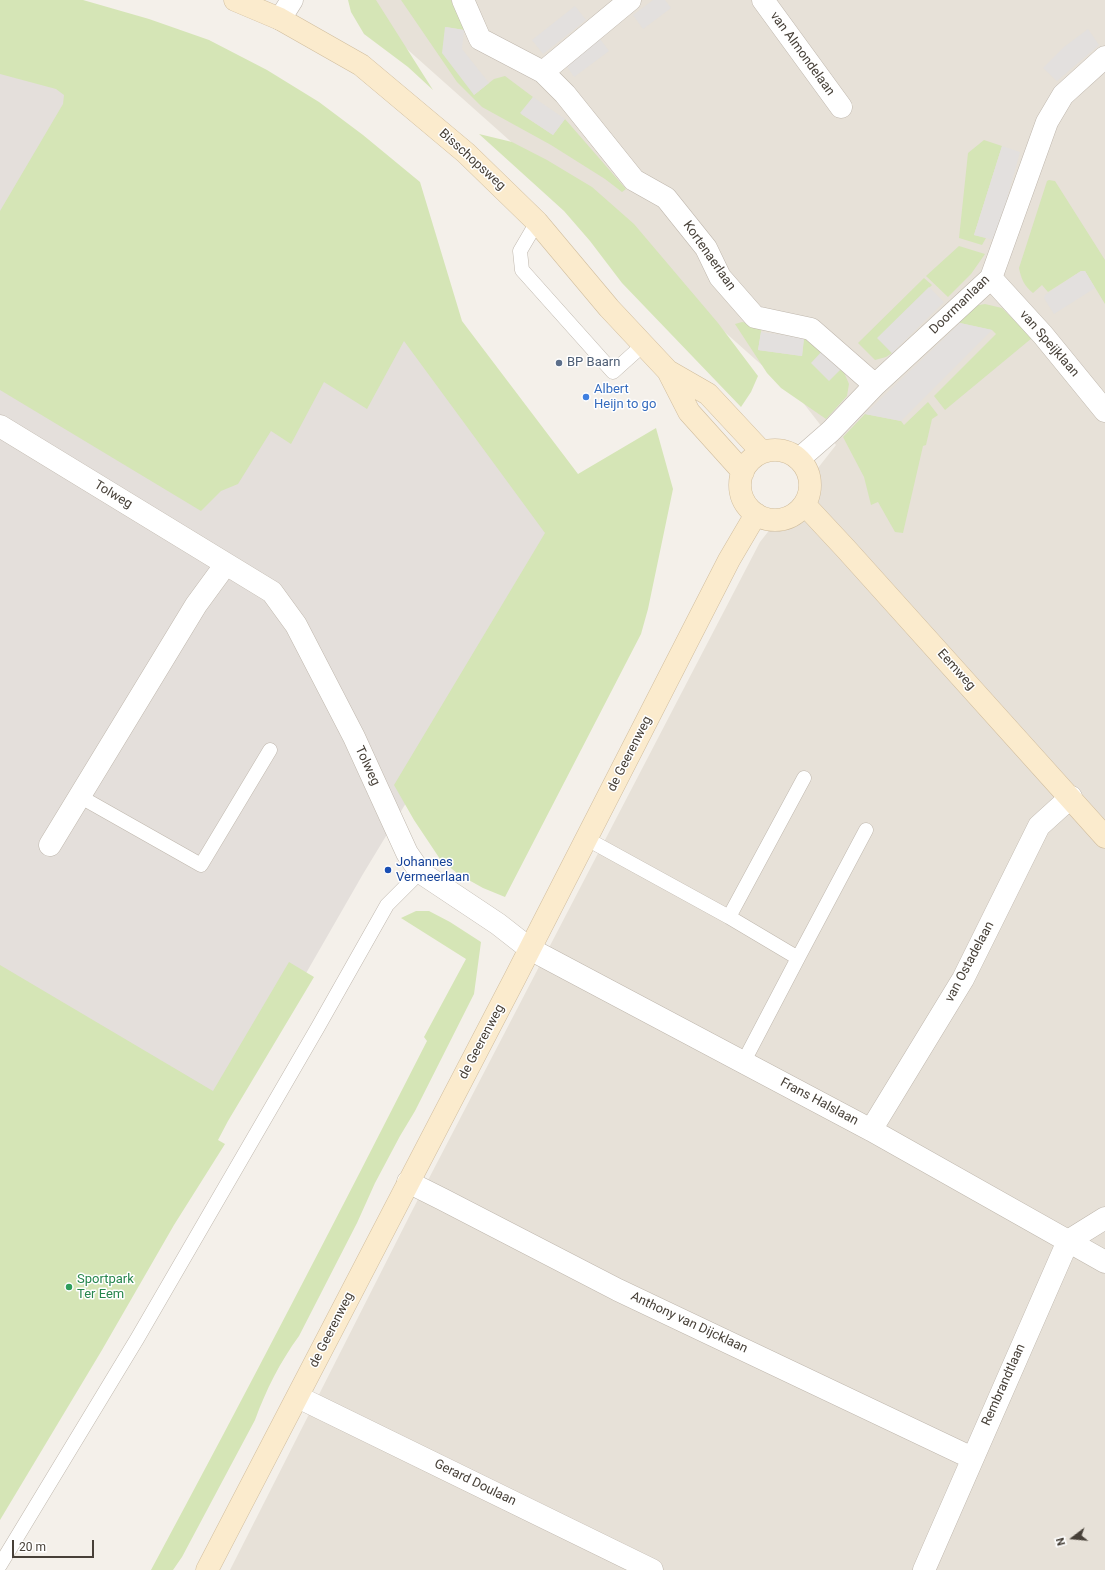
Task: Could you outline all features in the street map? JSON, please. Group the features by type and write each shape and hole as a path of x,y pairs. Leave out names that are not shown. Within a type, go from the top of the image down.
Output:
{"main road":[{"name":"Bisschopsweg","path":"235,0 280,19 361,65 466,153 537,222 609,308 668,371 708,394 762,452"},
{"name":"Bisschopsweg","path":"668,371 689,412 743,472"},
{"path":"776,450 788,452 799,459 806,467 810,476 810,486 809,496 804,505 795,515 782,520 768,520 756,514 747,506 742,496 740,484 747,464 754,457 762,452 776,450"},
{"name":"Eemweg","path":"804,505 837,539 1071,797 1105,837"},
{"name":"de Geerenweg","path":"207,1570 530,950 729,560 756,514"}],"street":[{"path":"280,19 292,0"},
{"name":"Kortenaerlaan","path":"463,0 480,39 543,72 565,94 634,180 666,198 706,248 720,277 755,317 811,329 875,385"},
{"path":"543,72 630,0"},
{"name":"van Almondelaan","path":"763,0 841,107"},
{"name":"Doormanlaan","path":"799,459 831,431 875,385 991,278 1047,122 1062,95 1105,57"},
{"name":"van Speijklaan","path":"991,278 1043,336 1105,411"},
{"name":"Tolweg","path":"0,426 272,592 296,625 354,737 407,853 420,872 498,924 530,950"},
{"path":"50,845 196,605 226,564"},
{"name":"van Ostadelaan","path":"872,1130 963,979 1039,826 1071,797"},
{"name":"Frans Halslaan","path":"530,950 872,1130 1105,1262"},
{"name":"Anthony van Dijcklaan","path":"408,1182 442,1198 618,1290 972,1458"},
{"path":"1068,1241 1105,1218"},
{"name":"Rembrandtlaan","path":"924,1570 1068,1241"},
{"name":"Gerard Doulaan","path":"298,1397 652,1570"}],"lane":[{"path":"537,222 520,251 522,270 613,372 643,345"},
{"path":"79,796 200,865 270,750"},
{"path":"729,917 804,778"},
{"path":"743,1063 866,830"},
{"path":"587,839 729,917 798,958"},
{"path":"0,1565 141,1332 387,905 420,872"}],"shaded area":[{"path":"364,0 1105,0 1105,1570 230,1570 413,1209 760,542 836,445 801,400 362,9"},
{"path":"653,0 665,0 671,8 643,29 633,15"},
{"path":"0,6 286,111 548,530 455,722 363,874 220,1123 0,988"},
{"path":"575,6 586,20 543,54 532,40"},
{"path":"445,27 464,30 462,49 489,83 474,95 442,53"},
{"path":"1088,29 1099,45 1057,81 1043,68 1064,47"},
{"path":"600,39 609,51 574,77 566,65"},
{"path":"533,97 565,119 553,135 520,113"},
{"path":"1002,146 1020,152 1001,221 994,240 974,235"},
{"path":"1081,271 1085,271 1095,288 1054,314 1044,298 1045,295"},
{"path":"929,287 944,302 892,353 877,338"},
{"path":"960,323 992,330 901,421 865,414"},
{"path":"761,332 804,338 802,356 758,350"},
{"path":"823,350 841,369 829,381 811,363"}],"green space":[{"path":"0,0 83,0 149,19 209,40 267,70 319,102 363,135 420,182 462,321 578,474 656,428 673,489 648,609 641,634 505,897 483,888 458,874 440,859 414,820 394,785 545,533 404,341 367,409 324,382 291,444 271,431 238,484 221,491 201,511 0,390 0,211 63,104 64,95 56,89 0,74"},
{"path":"348,0 376,0 433,90 408,67 364,34 351,12"},
{"path":"401,0 451,0 464,30 446,27 474,95 494,79 505,76 533,97 521,114 553,135 565,119 626,189 622,192 605,179 551,145 482,107 457,82"},
{"path":"479,134 512,142 547,160 592,187 634,224 718,323 758,376 751,392 741,407 622,283 590,241 564,211"},
{"path":"984,140 1002,146 974,235 986,238 982,245 959,238 968,153"},
{"path":"1047,181 1055,181 1105,260 1105,304 1085,271 1081,271 1048,292 1042,285 1033,293 1025,285 1019,268"},
{"path":"959,246 985,254 971,274 948,297 926,276"},
{"path":"924,278 932,285 878,338 892,353 886,357 875,360 858,343"},
{"path":"985,304 1002,308 1032,338 945,410 934,396 996,334 992,330 960,323 958,317 973,306"},
{"path":"742,322 762,326 758,350 802,356 804,338 813,340 843,370 849,384 847,396 826,419 781,388 767,373 735,324"},
{"path":"928,402 938,415 932,419 926,445 923,446 903,533 895,532 878,502 871,505 864,477 843,437 865,414 901,421 904,425"},
{"path":"416,911 429,911 450,922 481,942 474,994 415,1111 375,1183 357,1223 299,1336 274,1376 255,1420 182,1557 173,1570 151,1570 359,1174 427,1041 424,1037 466,959 401,918"},
{"name":"Sportpark Ter Eem","path":"289,962 314,977 228,1121 218,1140 225,1144 174,1225 102,1350 0,1520 0,965 213,1091"}],"place":[{"name":"BP Baarn","path":"559,363"},
{"name":"Albert Heijn to go","path":"586,397"},
{"name":"Johannes Vermeerlaan","path":"388,870"},
{"name":"Sportpark Ter Eem","path":"69,1287"}]}
